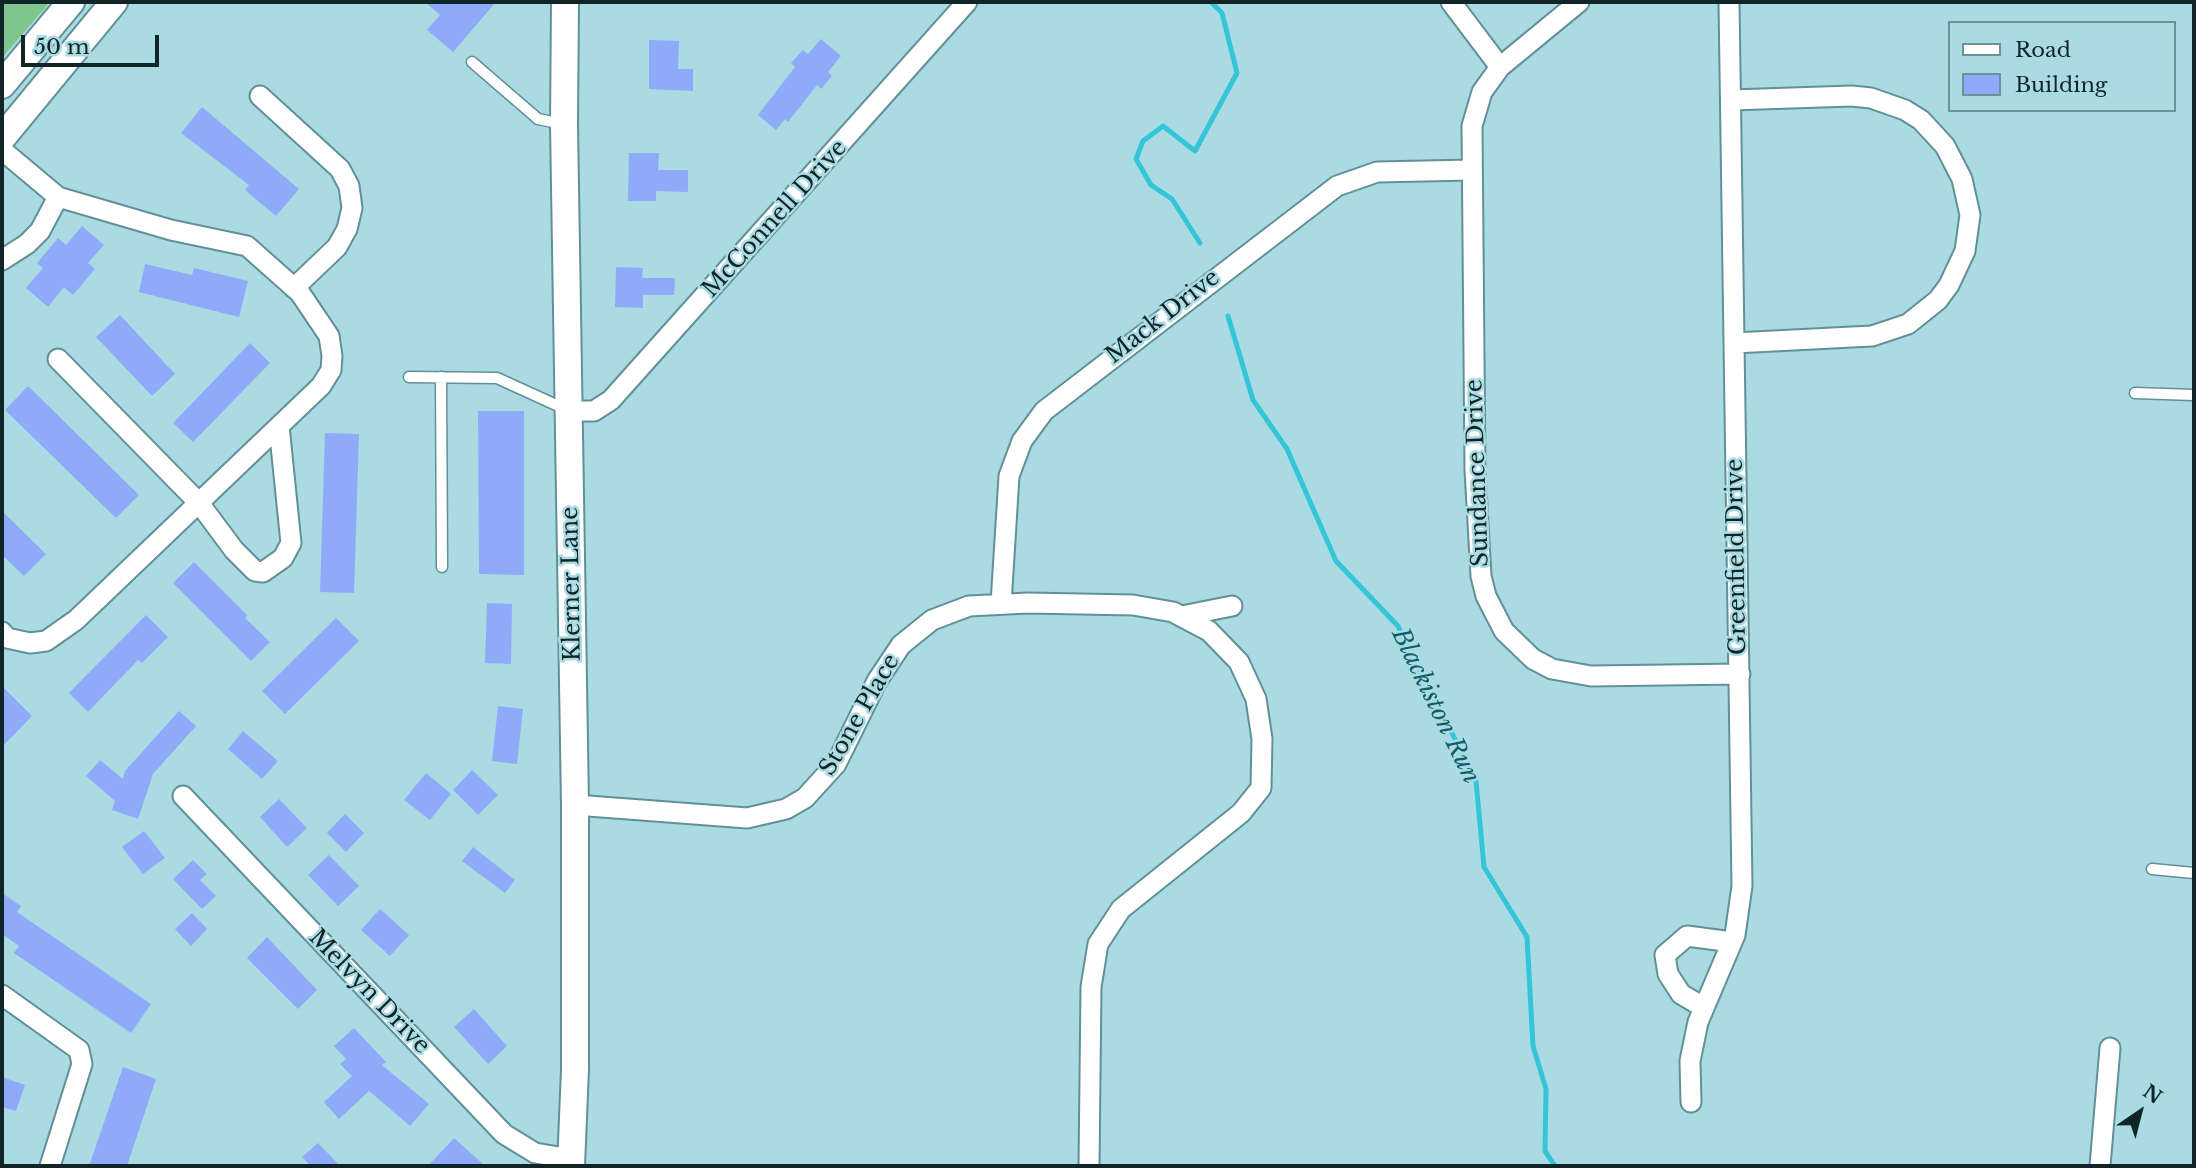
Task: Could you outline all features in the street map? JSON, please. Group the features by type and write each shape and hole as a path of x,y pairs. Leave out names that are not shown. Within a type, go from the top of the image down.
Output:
{"street":[{"path":"2,85 71,2"},
{"path":"2,138 114,2"},
{"name":"Klerner Lane","path":"565,2 564,124 575,805 575,1055 571,1163"},
{"name":"McConnell Drive","path":"569,411 594,411 611,400 967,2"},
{"path":"1451,2 1500,67 1579,2"},
{"name":"Greenfield Drive","path":"1691,1102 1690,1061 1703,1007 1732,942 1740,912 1742,886 1729,2"},
{"name":"Sundance Drive","path":"1500,67 1482,92 1472,125 1477,538 1481,576 1494,613 1518,646 1552,668 1591,676 1740,674"},
{"path":"260,96 340,169 349,186 352,208 347,229 337,247 294,288"},
{"path":"1731,100 1852,96 1871,98 1905,110 1921,120 1945,146 1962,179 1970,215 1965,251 1949,285 1938,300 1908,324 1872,336 1734,343"},
{"path":"2,150 58,197 171,230 247,246 294,288 329,336 331,370 321,386 76,620 46,642 30,643 7,638 2,632"},
{"name":"Mack Drive","path":"1001,604 1009,476 1022,441 1044,411 1337,186 1377,172 1472,170"},
{"path":"2,260 27,244 40,231 58,197"},
{"path":"58,359 199,503 234,550 255,571 263,572 283,558 291,543 279,426"},
{"name":"Stone Place","path":"575,805 747,818 786,809 805,799 836,764 877,681 901,645 932,620 950,612 1001,604 1133,605 1182,616 1209,631 1225,646 1249,680 1256,699 1262,739 1261,788 1241,813 1121,909 1107,925 1098,944 1090,999 1089,1166"},
{"name":"Stone Place","path":"1182,616 1232,606"},
{"name":"Melvyn Drive","path":"183,796 504,1135 535,1153 571,1163"},
{"path":"1703,1007 1681,994 1668,974 1665,955 1676,943 1688,936 1732,942"},
{"path":"2,995 79,1050 82,1064 50,1166"},
{"path":"2100,1166 2110,1048"}],"lane":[{"path":"472,62 538,118 564,124"},
{"path":"409,377 497,378 569,411"},
{"path":"441,377 442,567"},
{"path":"2135,393 2194,395"},
{"path":"2151,869 2194,873"}],"green space":[{"path":"2,2 50,2 2,58"}],"building":[{"path":"425,2 496,2 453,52 427,30 440,15"},
{"path":"821,39 841,56 828,72 832,76 821,89 817,85 788,122 785,119 776,130 758,115 795,67 791,63 803,50 808,54"},
{"path":"649,40 679,41 678,69 693,69 693,91 649,89"},
{"path":"202,107 299,189 276,216 245,190 249,185 181,133"},
{"path":"629,153 659,153 658,170 688,170 688,192 656,191 656,201 628,201"},
{"path":"82,226 104,245 88,263 95,269 73,295 64,287 48,307 26,288 43,268 37,263 58,238 66,245"},
{"path":"145,264 192,275 194,268 248,281 239,317 139,292"},
{"path":"616,267 643,268 642,278 675,278 674,295 643,295 643,308 615,307"},
{"path":"120,315 175,374 152,396 96,337"},
{"path":"250,343 270,363 193,442 173,423"},
{"path":"28,386 139,495 116,518 5,410"},
{"path":"478,411 524,411 524,575 479,574"},
{"path":"325,433 359,434 354,593 320,592"},
{"path":"2,511 46,554 24,576 2,555"},
{"path":"194,562 270,642 251,661 173,583"},
{"path":"487,603 512,604 511,664 485,663"},
{"path":"146,615 168,637 142,663 138,660 88,712 69,693"},
{"path":"336,618 359,641 285,714 262,691"},
{"path":"2,686 32,716 2,747"},
{"path":"498,706 523,709 517,764 492,761"},
{"path":"179,711 196,726 153,774 138,819 112,810 115,801 86,776 100,760 123,779 125,771"},
{"path":"243,731 278,761 262,779 228,749"},
{"path":"472,770 498,795 478,815 453,790"},
{"path":"426,773 451,794 430,820 404,800"},
{"path":"279,799 307,828 287,847 260,817"},
{"path":"345,814 364,833 346,852 327,833"},
{"path":"144,831 165,858 143,874 122,847"},
{"path":"473,847 515,880 505,893 462,861"},
{"path":"329,855 359,886 338,906 308,875"},
{"path":"193,860 207,874 200,880 216,896 202,909 173,879"},
{"path":"2,893 21,906 17,912 151,1004 131,1033 14,953 19,946 2,934"},
{"path":"380,909 409,935 390,956 361,930"},
{"path":"192,913 207,929 191,946 175,929"},
{"path":"267,937 317,990 298,1009 247,958"},
{"path":"474,1009 507,1046 488,1064 454,1027"},
{"path":"354,1028 386,1062 382,1065 429,1104 410,1126 369,1091 339,1119 324,1102 352,1076 340,1064 346,1059 334,1046"},
{"path":"123,1067 156,1079 127,1166 89,1166"},
{"path":"2,1077 25,1085 16,1111 2,1107"},
{"path":"454,1138 485,1166 428,1166"},
{"path":"318,1143 340,1166 311,1166 302,1157"}],"waterway":[{"name":"Blackiston Run","path":"1200,243 1172,199 1151,185 1136,159 1143,141 1163,126 1195,151 1237,73 1222,13 1211,2"},
{"name":"Blackiston Run","path":"1228,316 1253,400 1287,449 1336,561 1398,626 1476,781 1484,867 1527,937 1533,1046 1546,1089 1545,1151 1555,1166"}]}
